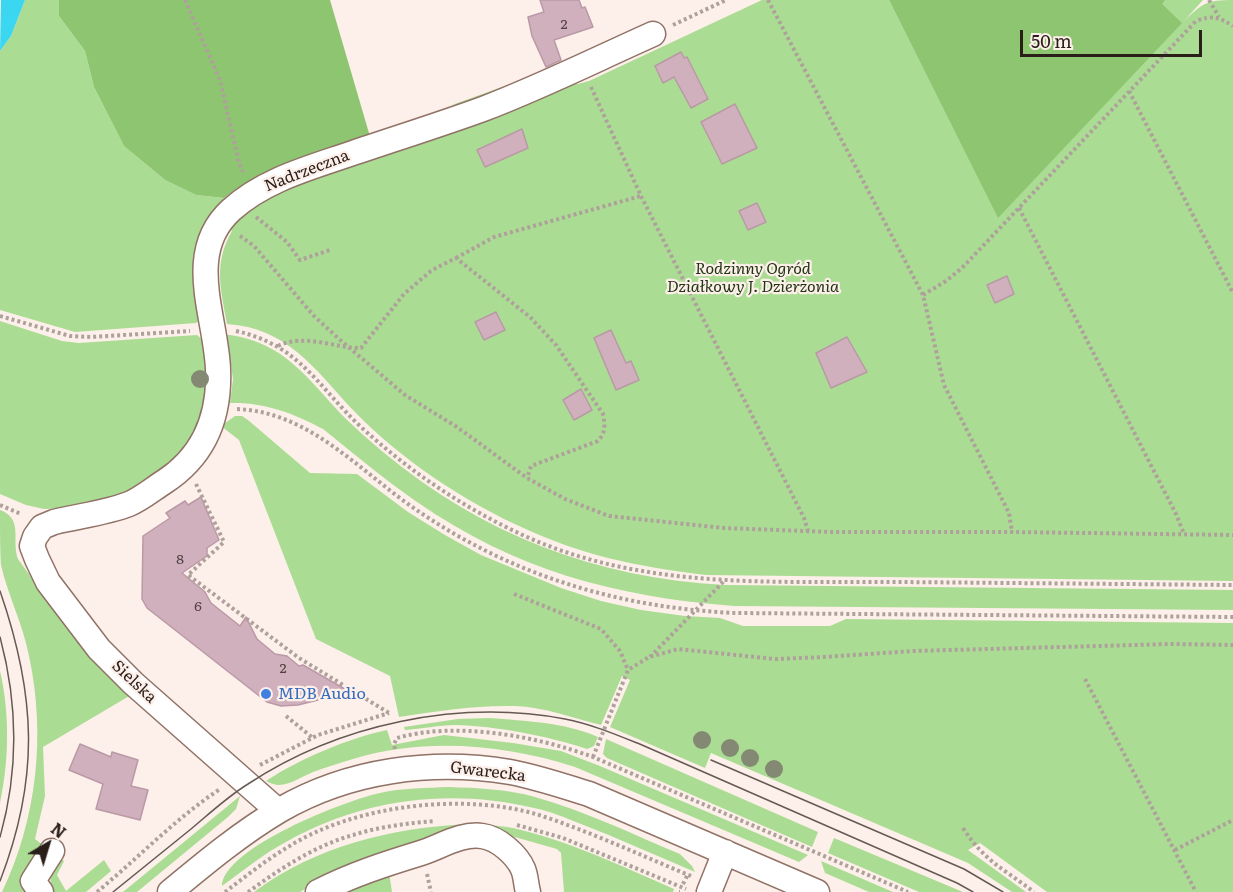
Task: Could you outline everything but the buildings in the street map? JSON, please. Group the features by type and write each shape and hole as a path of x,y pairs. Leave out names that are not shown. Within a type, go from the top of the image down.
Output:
{"street":[{"name":"Nadrzeczna","path":"240,203 327,162 484,108 653,34"},
{"path":"187,464 207,434 216,408 218,369 206,286 208,248 213,233 240,203"},
{"name":"Sielska","path":"187,464 130,503 42,527 32,546 48,582 99,649 133,683 278,811"},
{"name":"Gwarecka","path":"179,889 224,849 278,811 328,788 369,775 409,768 440,766 512,772 589,794 817,892"},
{"path":"318,892 346,878 407,857 467,837 483,836 497,841 514,856 524,870 528,892"},
{"path":"41,892 33,881 52,851"},
{"path":"709,892 726,852"}],"path":[{"path":"185,0 220,80 239,163 240,203 236,234 254,246 314,316 405,395 457,427 527,478 565,499 609,516 724,528 808,531 1233,535"},
{"path":"653,34 726,0"},
{"path":"768,0 922,295 944,385 1009,513 1012,532"},
{"path":"1209,0 1219,17"},
{"path":"922,295 963,268 1196,21 1210,16 1219,17 1233,26"},
{"path":"581,66 642,196 804,518 808,531"},
{"path":"1129,91 1233,293"},
{"path":"278,346 301,341 361,348 404,294 432,270 494,237 642,196"},
{"path":"240,203 286,242 300,260 330,250"},
{"path":"1019,208 1176,514 1184,534"},
{"path":"456,258 530,317 556,345 603,414 604,435 598,441 531,466 527,478"},
{"path":"0,316 70,336 91,337 212,330 237,331 257,336 297,359 361,427 429,481 486,516 527,537 574,555 622,568 677,577 724,581 1233,585"},
{"path":"216,408 244,409 271,416 318,435 421,513 474,544 514,563 598,594 694,611 735,613 1233,617"},
{"path":"187,464 224,542 188,575 299,658 389,712 313,738 252,769"},
{"path":"593,757 628,670 649,657 724,581"},
{"path":"514,594 601,629 620,651 628,670"},
{"path":"649,657 678,649 775,659 913,651 1172,644 1233,645"},
{"path":"1085,679 1196,892"},
{"path":"286,716 313,738"},
{"path":"397,738 439,730 523,738 565,747 908,892"},
{"path":"97,892 173,824 221,788"},
{"path":"1175,850 1233,820"},
{"path":"963,828 975,847 988,859 1034,892"},
{"path":"429,879 431,892"}],"green space":[{"path":"25,0 59,0 59,16 85,51 94,87 124,146 165,180 196,195 224,198 203,229 196,257 200,320 196,323 75,332 0,310 0,51 11,36"},
{"path":"59,0 330,0 371,140 274,171 224,198 196,195 165,180 124,146 94,87 85,51 59,16"},
{"name":"Rodzinny Ogród Działkowy J. Dzierżonia","path":"762,0 889,0 998,217 1156,0 1203,0 1184,21 1206,4 1233,0 1233,581 706,575 608,558 530,531 457,493 412,462 380,436 298,352 266,333 227,324 220,266 232,231 227,228 263,197 571,82 578,84 589,81"},
{"path":"889,0 1165,0 1162,4 1182,23 998,218"},
{"path":"538,74 487,101 452,105"},
{"path":"0,321 62,341 79,343 197,335 204,341 209,389 195,434 174,461 122,496 71,508 44,509 26,505 0,494"},
{"path":"227,335 266,346 294,364 342,415 383,452 460,507 501,529 586,562 677,581 725,585 1233,590 1233,610 734,606 648,596 608,587 529,562 491,546 454,526 417,502 323,429 312,423 289,413 255,404 230,403 233,379"},
{"path":"235,416 242,416 248,420 310,473 357,474 408,512 481,555 561,588 601,601 641,610 720,618 743,626 830,626 846,619 1233,623 1233,892 1047,892 980,843 968,850 1026,892 1012,892 968,863 711,753 705,768 610,727 630,680 622,676 601,725 548,711 515,706 471,707 399,717 390,676 316,639 239,440 221,426"},
{"path":"0,510 12,519 14,524 18,559 70,631 131,695 43,747 45,796 35,839 44,846 21,878 27,892 2,892 14,864 30,806 35,776 37,716 29,656 1,565"},
{"path":"0,671 7,737 0,803"},
{"path":"489,718 558,725 598,737 594,746 587,749 539,736 487,727 449,725 405,730 404,727 458,719"},
{"path":"387,730 392,745 444,735 561,751 808,855 799,862 575,767 521,753 493,749 464,746 408,748 353,759 318,770 283,785 266,781 325,750"},
{"path":"606,739 818,832 812,847 607,758 603,754"},
{"path":"449,787 514,792 572,809 680,854 695,872 546,811 502,802 438,799 407,801 376,807 315,827 269,852 222,886 228,871 242,856 263,842 315,815 380,793 405,789"},
{"path":"240,796 236,809 228,817 137,892 123,892"},
{"path":"467,824 513,828 533,833 595,855 674,889 673,892 564,892 561,853 557,849 497,832 312,885 300,892 254,892 303,863 355,842 410,830"},
{"path":"834,838 963,892 919,892 828,853"},
{"path":"60,858 64,861 57,875 66,891 104,860 111,871 86,892 52,892 50,875"},
{"path":"821,861 893,892 869,892 825,873"},
{"path":"389,872 392,892 345,892"}],"water":[{"path":"1,0 25,0 11,36 0,51"}],"tram line":[{"path":"0,591 21,666 28,736 27,771 22,807 0,881"},
{"path":"0,637 10,687 14,737 11,787 0,837"},
{"path":"113,892 233,794 283,763 360,732 442,715 483,712 565,719 604,730 957,883 973,892"},
{"path":"711,760 964,869 1003,892"}],"place":[{"name":"MDB Audio","path":"266,694"}]}
